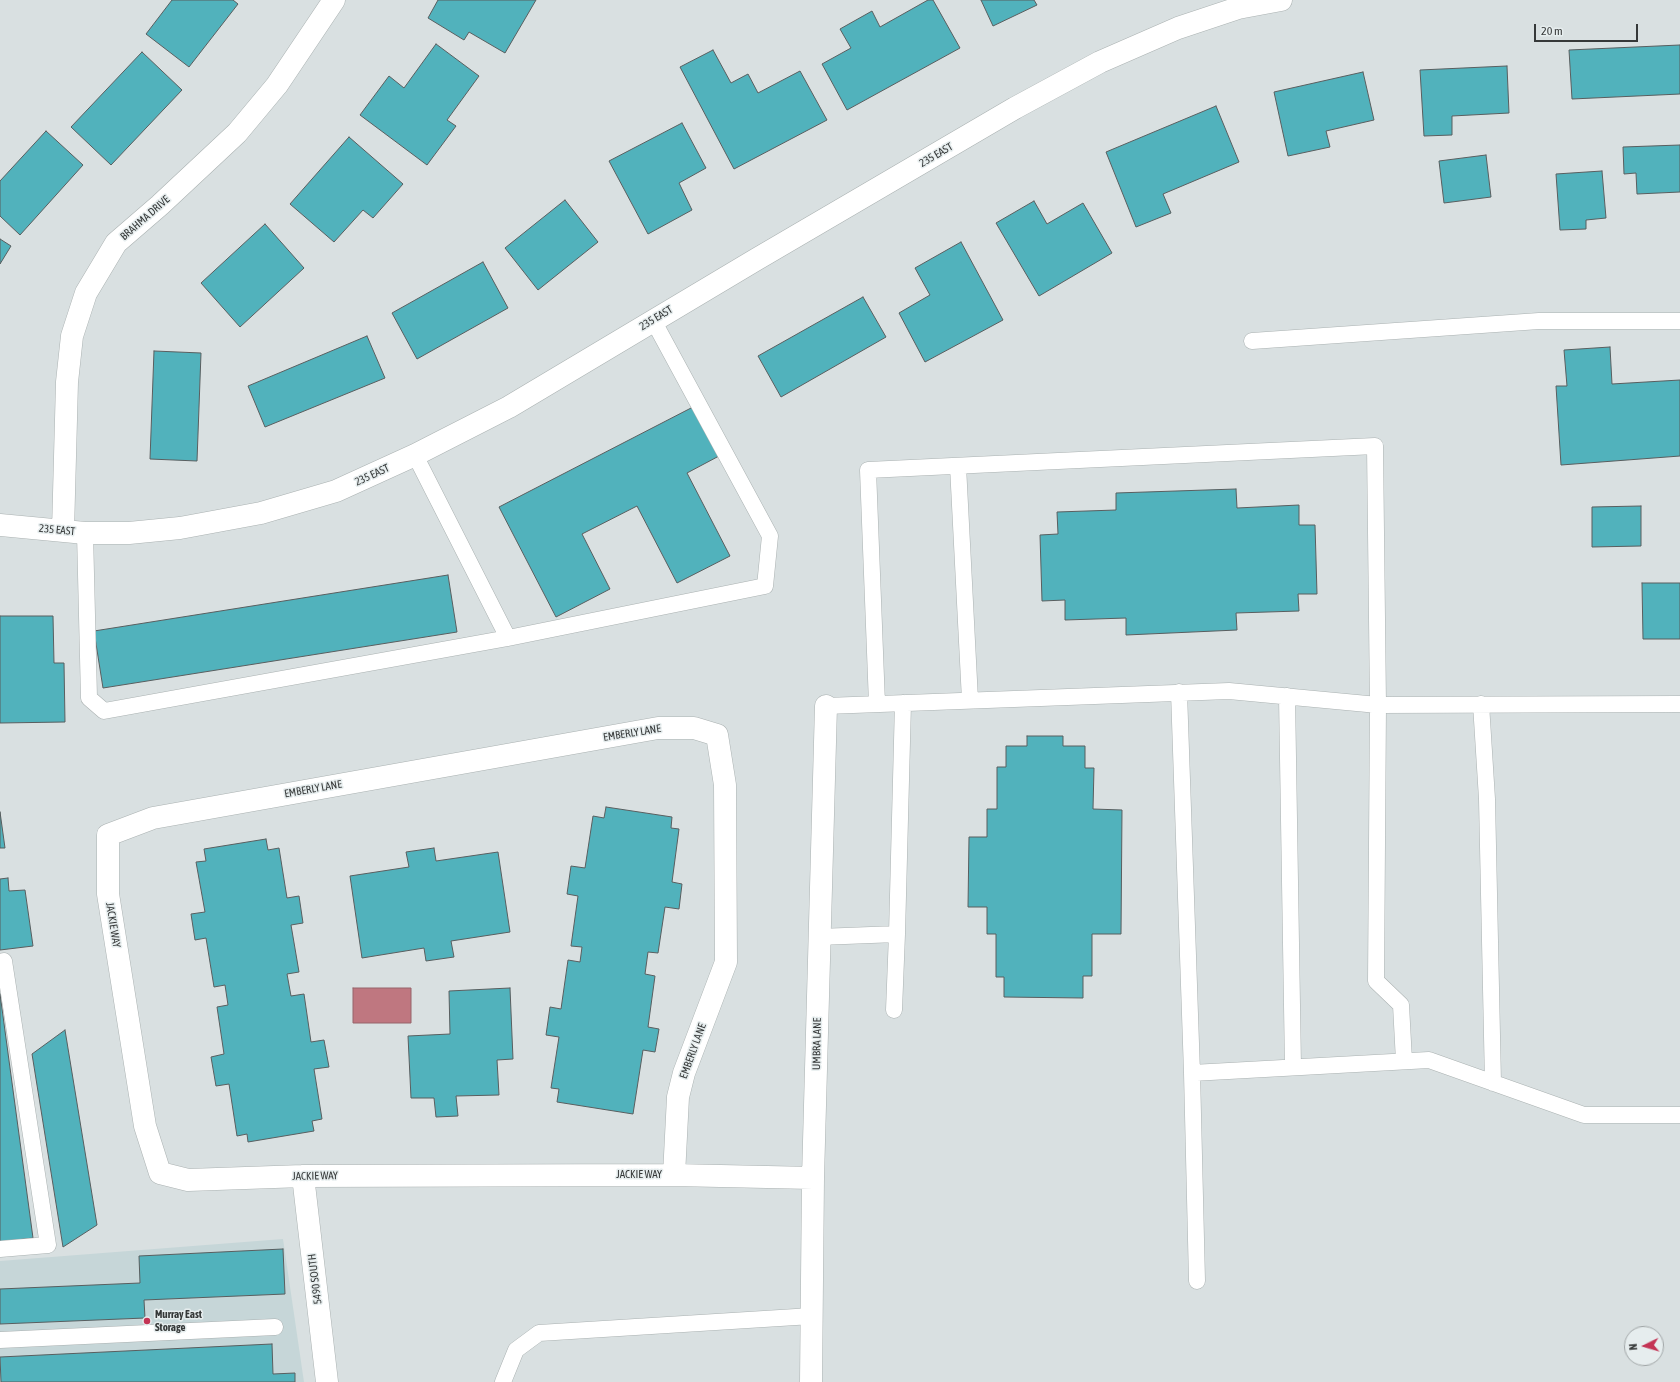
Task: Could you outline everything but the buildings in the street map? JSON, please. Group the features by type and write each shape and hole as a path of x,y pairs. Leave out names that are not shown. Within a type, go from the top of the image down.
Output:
{"street":[{"name":"BRAHMA DRIVE","path":"63,531 67,382 72,336 86,293 116,243 165,200 242,127 277,86 334,0"},
{"name":"235 EAST","path":"0,525 85,533 136,533 180,528 261,513 336,492 415,455 508,407 653,320 1002,116 1100,62 1238,4 1281,0"},
{"name":"UMBRA LANE","path":"811,1382 813,1178 826,706"},
{"name":"EMBERLY LANE","path":"108,835 153,818 658,728 694,728 717,735 725,785 726,962 684,1074 678,1096 674,1175"},
{"name":"JACKIE WAY","path":"108,835 109,902 145,1126 160,1173 188,1180 303,1176 674,1175 813,1178"},
{"name":"5490 SOUTH","path":"303,1176 327,1382"}],"lane":[{"path":"85,533 89,698 104,711 508,638 765,586 770,536 653,320"},
{"path":"1252,341 1539,321 1680,321"},
{"path":"877,704 868,470 1375,446 1378,705 1376,981 1401,1005 1404,1061"},
{"path":"415,455 508,638"},
{"path":"958,466 970,700"},
{"path":"826,706 1228,691 1378,705 1680,704"},
{"path":"1179,692 1192,1073 1197,1281"},
{"path":"1287,696 1293,1067"},
{"path":"894,1010 903,703"},
{"path":"1481,704 1487,799 1493,1083"},
{"path":"819,937 897,934"},
{"path":"0,962 4,961 48,1245 0,1249"},
{"path":"1192,1073 1429,1060 1584,1115 1680,1115"},
{"path":"503,1382 516,1350 539,1332 812,1316"},
{"path":"0,1340 275,1327"}],"shaded area":[{"path":"353,988 411,988 411,1023 353,1023"},
{"name":"Murray East Storage","path":"283,1239 304,1382 0,1382 0,1261"}],"place":[{"name":"Murray East Storage","path":"147,1321"}]}
